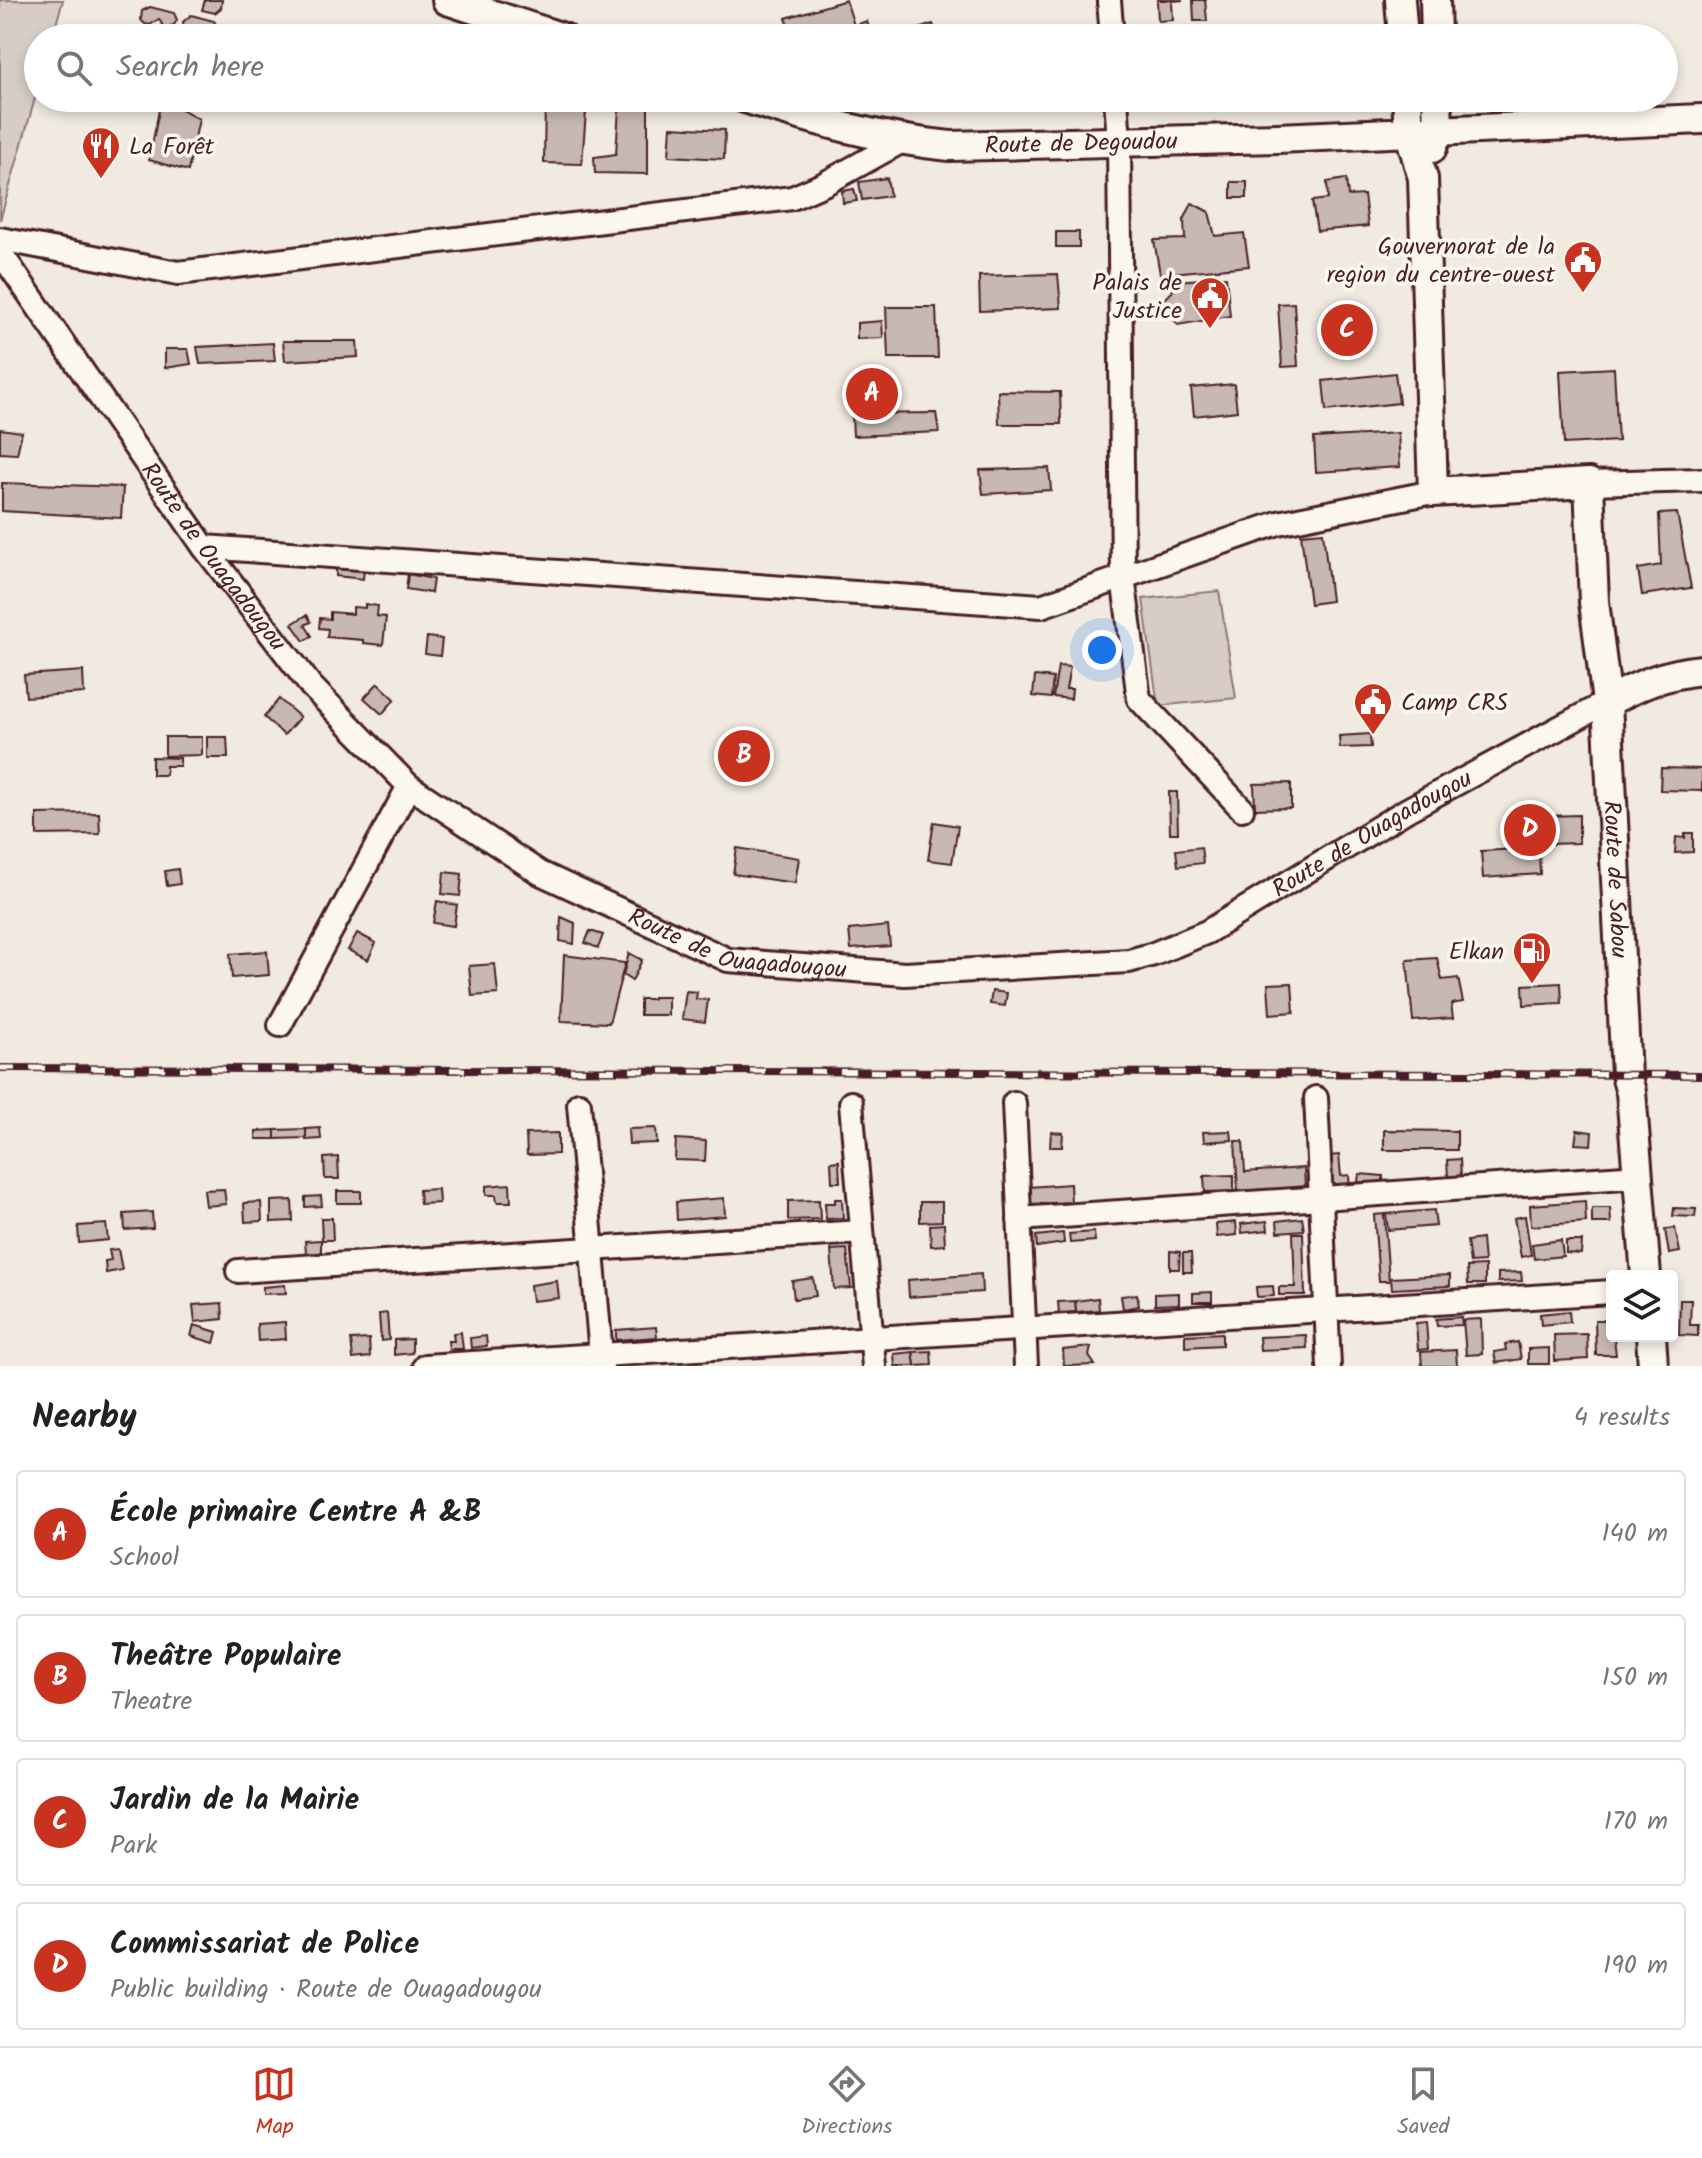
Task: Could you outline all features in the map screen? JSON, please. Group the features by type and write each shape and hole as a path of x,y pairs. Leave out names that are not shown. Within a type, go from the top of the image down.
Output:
{"main road":[{"path":"447,0 520,24"},
{"path":"1400,0 1402,24"},
{"path":"1435,0 1436,24"},
{"name":"Route de Degoudou","path":"787,112 902,141 950,146 1702,119"},
{"path":"1414,112 1423,130"},
{"path":"1431,112 1423,130 1423,178 1433,492 1589,483"},
{"name":"Route de Sabou","path":"1589,483 1594,602 1607,702 1626,1075 1631,1092 1646,1270"},
{"name":"Route de Ouagadougou","path":"1607,702 1644,682 1674,673 1702,670"},
{"path":"1651,1342 1653,1366"}],"street":[{"path":"1109,0 1111,24"},
{"path":"1117,112 1123,577 1139,699 1242,809"},
{"path":"0,239 178,273 792,198 902,141"},
{"name":"Route de Ouagadougou","path":"0,252 204,547 311,686 409,786 540,873 728,960 905,974 1129,961 1154,954 1207,932 1407,810 1607,702"},
{"path":"1589,483 1702,480"},
{"path":"204,547 1041,606 1278,523 1433,492"},
{"path":"280,1025 409,786"},
{"path":"1316,1098 1329,1366"},
{"path":"851,1103 874,1366"},
{"path":"1014,1103 1026,1366"},
{"path":"579,1104 601,1360"},
{"path":"1019,1219 1639,1176"},
{"path":"238,1271 862,1232"},
{"path":"425,1366 601,1360 872,1338 1606,1292"}],"shaded area":[{"path":"0,0 63,0 56,24 24,24 24,112 31,112 0,220"},
{"path":"1347,313 1359,318 1364,330 1359,342 1347,347 1335,342 1330,330 1335,318"},
{"path":"1219,591 1236,698 1158,706 1143,599"}],"building":[{"path":"205,0 222,0 221,8 215,13 202,10"},
{"path":"846,0 854,24 788,24 786,18"},
{"path":"1157,0 1183,0 1172,1 1173,20 1158,21"},
{"path":"1193,0 1205,0 1207,21 1194,21"},
{"path":"150,7 174,13 177,20 175,24 162,24 159,19 145,24 141,20 142,11"},
{"path":"191,15 216,24 183,24"},
{"path":"159,112 187,112 199,119 188,171 149,160"},
{"path":"545,112 586,112 582,164 544,163"},
{"path":"619,112 648,112 648,174 595,173 594,157 616,154"},
{"path":"671,127 725,130 724,159 669,156"},
{"path":"887,178 890,196 862,200 859,182"},
{"path":"1346,179 1348,196 1364,195 1368,226 1317,231 1312,201 1328,199 1327,182"},
{"path":"1231,182 1247,182 1247,198 1231,198"},
{"path":"854,189 857,201 843,203 842,191"},
{"path":"1192,203 1209,212 1215,236 1244,233 1249,266 1160,274 1154,240 1185,239 1184,220"},
{"path":"1056,232 1079,232 1079,247 1056,247"},
{"path":"1058,274 1061,308 980,311 979,276"},
{"path":"1226,277 1230,316 1178,325 1162,302 1172,292 1176,281"},
{"path":"1294,303 1298,366 1282,367 1278,304"},
{"path":"886,307 936,307 938,358 888,358"},
{"path":"882,321 883,338 857,339 857,323"},
{"path":"283,341 357,341 358,357 285,361"},
{"path":"273,343 275,361 200,364 197,347"},
{"path":"165,349 188,349 191,364 165,368"},
{"path":"1614,368 1618,441 1564,444 1560,371"},
{"path":"1395,373 1399,403 1326,411 1323,381"},
{"path":"1234,384 1237,411 1194,416 1191,388"},
{"path":"998,391 1060,392 1061,424 999,424"},
{"path":"936,413 939,432 853,436 852,414"},
{"path":"0,429 22,432 17,454 0,453"},
{"path":"1398,433 1400,467 1316,472 1314,438"},
{"path":"1049,468 1051,490 983,494 980,470"},
{"path":"2,483 123,487 121,518 2,511"},
{"path":"1677,513 1691,588 1642,595 1638,569 1661,565 1659,514"},
{"path":"1323,532 1331,601 1310,604 1301,534"},
{"path":"336,568 364,570 363,579 336,576"},
{"path":"408,574 433,579 431,593 406,589"},
{"path":"365,604 378,606 377,616 386,617 383,645 327,637 328,629 319,628 320,618 330,619 330,612 353,614 353,607 365,608"},
{"path":"307,615 311,622 305,625 312,636 304,641 292,624"},
{"path":"427,637 442,639 440,656 425,654"},
{"path":"1058,666 1070,667 1066,689 1072,689 1071,699 1053,697"},
{"path":"83,671 84,693 26,697 24,675"},
{"path":"1035,676 1053,678 1051,698 1033,696"},
{"path":"378,683 395,699 382,714 364,698"},
{"path":"279,699 300,717 284,735 264,717"},
{"path":"1370,734 1371,747 1340,748 1339,736"},
{"path":"165,737 202,737 202,755 165,756"},
{"path":"207,737 227,737 228,758 207,758"},
{"path":"152,757 180,758 180,766 166,766 166,775 152,775"},
{"path":"1661,768 1702,769 1702,791 1660,790"},
{"path":"1291,783 1291,808 1255,809 1254,784"},
{"path":"1169,792 1177,792 1178,833 1170,833"},
{"path":"99,813 100,834 37,835 37,814"},
{"path":"1579,815 1579,843 1547,844 1546,816"},
{"path":"934,822 958,826 952,863 928,860"},
{"path":"1685,833 1693,833 1693,852 1675,853 1676,837 1685,838"},
{"path":"1201,847 1203,863 1178,866 1176,850"},
{"path":"737,848 799,858 795,883 733,874"},
{"path":"1539,848 1540,874 1483,878 1481,851"},
{"path":"178,869 180,884 167,886 165,871"},
{"path":"444,872 462,874 460,896 442,894"},
{"path":"437,901 457,905 454,926 433,923"},
{"path":"561,917 575,923 574,944 560,941"},
{"path":"888,926 890,946 851,949 849,930"},
{"path":"590,931 603,935 598,948 585,943"},
{"path":"357,933 376,943 368,960 348,950"},
{"path":"267,951 269,975 232,978 230,954"},
{"path":"629,953 642,960 632,981 623,975"},
{"path":"564,955 625,963 609,1023 561,1021"},
{"path":"1437,958 1442,980 1458,978 1463,1002 1451,1004 1453,1018 1413,1021 1407,960"},
{"path":"495,964 498,994 472,996 469,966"},
{"path":"1292,983 1294,1012 1270,1014 1268,984"},
{"path":"1561,983 1562,1003 1524,1005 1523,985"},
{"path":"686,991 697,992 696,999 708,1000 705,1022 682,1019"},
{"path":"992,991 1007,993 1005,1006 990,1004"},
{"path":"668,997 668,1015 640,1015 640,999"},
{"path":"320,1128 321,1139 306,1140 306,1129"},
{"path":"656,1128 657,1143 629,1144 628,1129"},
{"path":"306,1129 306,1138 275,1139 275,1130"},
{"path":"275,1130 275,1139 256,1139 256,1131"},
{"path":"1384,1130 1457,1131 1457,1150 1384,1150"},
{"path":"1577,1130 1592,1132 1591,1145 1575,1144"},
{"path":"1231,1131 1232,1140 1204,1142 1203,1132"},
{"path":"1051,1132 1063,1133 1062,1147 1050,1147"},
{"path":"558,1133 558,1154 527,1155 526,1134"},
{"path":"676,1139 706,1141 705,1161 675,1160"},
{"path":"1235,1141 1243,1141 1245,1172 1304,1168 1305,1187 1238,1191"},
{"path":"1339,1155 1341,1176 1349,1175 1350,1191 1332,1192 1329,1156"},
{"path":"338,1157 339,1179 325,1179 324,1158"},
{"path":"1460,1159 1461,1177 1448,1177 1447,1160"},
{"path":"839,1161 840,1182 832,1182 831,1162"},
{"path":"1359,1174 1383,1176 1383,1184 1358,1182"},
{"path":"1234,1175 1234,1191 1205,1192 1204,1176"},
{"path":"510,1184 511,1202 497,1202 496,1195 486,1195 486,1186"},
{"path":"1070,1184 1071,1202 1030,1204 1029,1187"},
{"path":"224,1189 226,1204 206,1206 204,1190"},
{"path":"438,1189 439,1203 420,1204 419,1190"},
{"path":"337,1191 361,1191 361,1203 337,1203"},
{"path":"321,1196 322,1206 305,1207 305,1197"},
{"path":"724,1198 725,1216 677,1220 676,1202"},
{"path":"835,1199 842,1199 843,1218 826,1219 825,1203 835,1203"},
{"path":"292,1200 293,1221 271,1222 271,1201"},
{"path":"819,1200 820,1219 788,1220 788,1201"},
{"path":"1585,1201 1586,1222 1531,1226 1530,1205"},
{"path":"261,1202 262,1221 245,1222 244,1203"},
{"path":"920,1202 942,1202 942,1221 920,1222"},
{"path":"1592,1208 1610,1208 1611,1223 1592,1223"},
{"path":"1674,1208 1696,1209 1695,1217 1673,1216"},
{"path":"1434,1210 1436,1226 1388,1230 1386,1214"},
{"path":"152,1212 153,1228 125,1230 124,1214"},
{"path":"1384,1214 1389,1281 1379,1281 1374,1215"},
{"path":"1525,1216 1531,1255 1521,1257 1514,1218"},
{"path":"321,1218 332,1218 333,1240 322,1240"},
{"path":"1302,1218 1304,1230 1278,1232 1277,1221"},
{"path":"1267,1221 1268,1230 1242,1233 1241,1224"},
{"path":"1236,1222 1237,1235 1217,1237 1216,1224"},
{"path":"106,1224 108,1240 79,1243 78,1226"},
{"path":"944,1224 945,1245 931,1246 930,1225"},
{"path":"1675,1228 1680,1252 1669,1254 1665,1230"},
{"path":"1094,1232 1095,1241 1070,1243 1069,1234"},
{"path":"1063,1233 1064,1243 1037,1247 1036,1236"},
{"path":"1293,1233 1303,1233 1305,1295 1279,1295 1279,1287 1295,1287"},
{"path":"1482,1239 1484,1262 1470,1263 1467,1241"},
{"path":"321,1240 321,1253 306,1254 305,1241"},
{"path":"1561,1240 1563,1256 1534,1259 1532,1244"},
{"path":"1566,1241 1582,1241 1581,1254 1566,1253"},
{"path":"118,1249 122,1270 106,1273 105,1261 111,1260 109,1250"},
{"path":"847,1249 851,1288 834,1289 831,1250"},
{"path":"1170,1251 1180,1252 1179,1269 1170,1269"},
{"path":"1183,1253 1191,1253 1192,1272 1183,1272"},
{"path":"1485,1266 1485,1284 1468,1284 1467,1267"},
{"path":"1521,1272 1522,1281 1498,1282 1498,1273"},
{"path":"981,1274 982,1292 909,1297 908,1280"},
{"path":"1450,1275 1450,1286 1392,1289 1391,1278"},
{"path":"813,1278 816,1296 794,1299 792,1281"},
{"path":"557,1281 559,1298 532,1301 530,1285"},
{"path":"285,1285 286,1293 263,1294 263,1287"},
{"path":"1273,1286 1274,1296 1257,1297 1256,1287"},
{"path":"1212,1292 1212,1302 1193,1302 1193,1293"},
{"path":"1179,1293 1179,1304 1155,1305 1155,1294"},
{"path":"1137,1294 1139,1306 1123,1309 1121,1296"},
{"path":"1098,1298 1099,1310 1076,1312 1075,1301"},
{"path":"1680,1300 1691,1300 1690,1325 1698,1325 1698,1336 1679,1335"},
{"path":"1075,1301 1076,1312 1059,1313 1058,1302"},
{"path":"222,1303 223,1319 195,1322 193,1305"},
{"path":"1569,1311 1570,1322 1541,1325 1540,1314"},
{"path":"387,1313 389,1340 381,1341 379,1314"},
{"path":"1461,1317 1462,1325 1437,1326 1436,1319"},
{"path":"1481,1319 1482,1354 1466,1355 1463,1320"},
{"path":"1595,1320 1606,1320 1606,1342 1615,1342 1616,1355 1596,1355"},
{"path":"285,1322 286,1339 258,1341 257,1324"},
{"path":"1426,1322 1428,1349 1418,1350 1416,1323"},
{"path":"194,1325 217,1332 214,1343 191,1336"},
{"path":"656,1327 657,1337 616,1340 616,1330"},
{"path":"461,1332 463,1349 449,1349 448,1341 454,1341 453,1333"},
{"path":"1222,1333 1222,1345 1185,1347 1185,1335"},
{"path":"1587,1334 1588,1359 1555,1361 1554,1335"},
{"path":"1306,1335 1307,1348 1260,1350 1259,1337"},
{"path":"486,1336 487,1346 471,1348 470,1338"},
{"path":"369,1339 370,1357 353,1359 351,1340"},
{"path":"412,1339 412,1353 394,1355 394,1340"},
{"path":"1518,1342 1521,1359 1496,1363 1494,1352 1506,1350 1505,1344"},
{"path":"1091,1347 1089,1356 1095,1365 1064,1366 1063,1350"},
{"path":"1549,1348 1549,1364 1528,1364 1528,1349"},
{"path":"1456,1350 1457,1366 1422,1366 1421,1352"},
{"path":"931,1351 932,1365 915,1366 913,1352"},
{"path":"913,1352 915,1366 895,1366 894,1354"}],"railway":[{"path":"0,1068 1702,1075"}],"place":[{"name":"La Forêt","path":"101,180"},
{"name":"Gouvernorat de la region du centre-ouest","path":"1583,294"},
{"name":"Palais de Justice","path":"1210,330"},
{"name":"Jardin de la Mairie","path":"1347,330"},
{"name":"École primaire Centre A &B","path":"872,394"},
{"name":"Camp CRS","path":"1373,736"},
{"name":"Theâtre Populaire","path":"744,756"},
{"name":"Commissariat de Police","path":"1530,830"},
{"name":"Elkan","path":"1532,985"}]}
